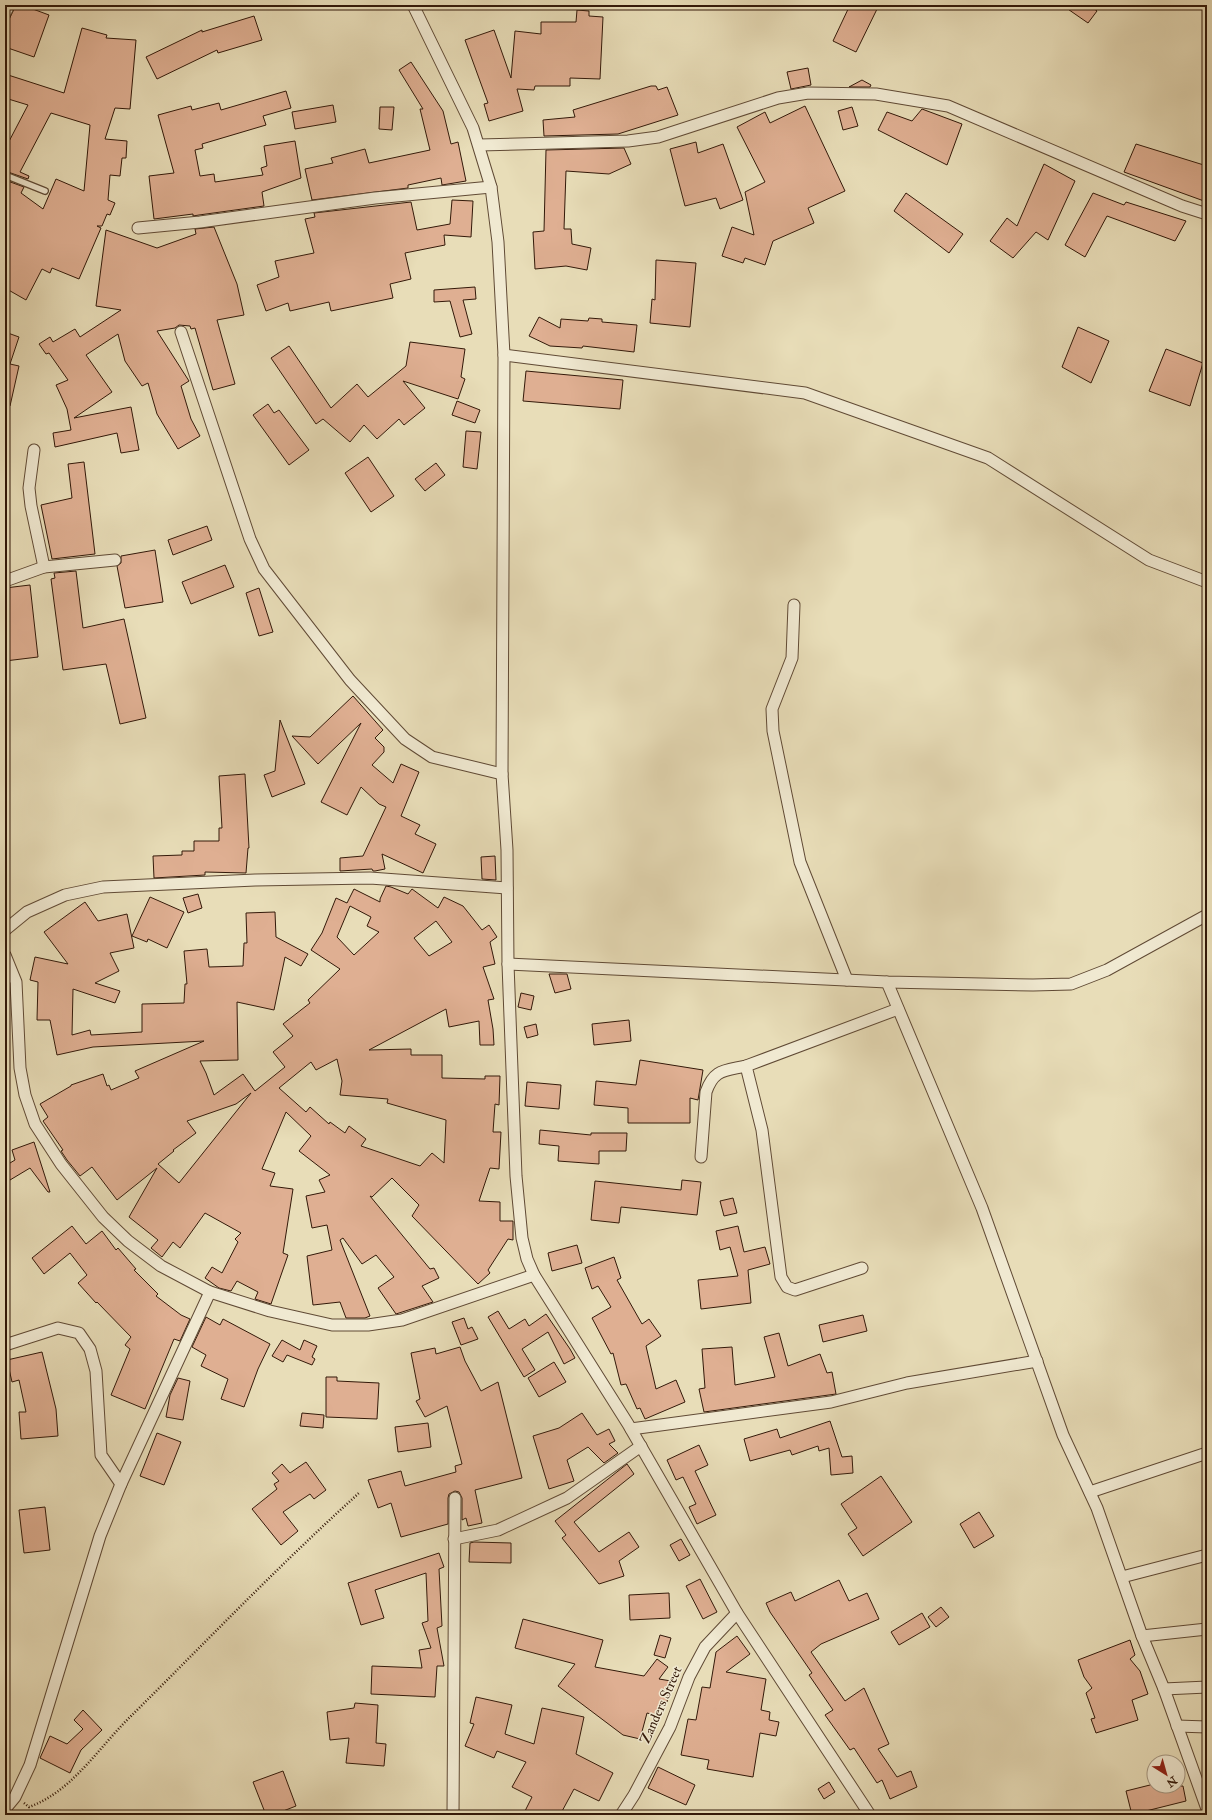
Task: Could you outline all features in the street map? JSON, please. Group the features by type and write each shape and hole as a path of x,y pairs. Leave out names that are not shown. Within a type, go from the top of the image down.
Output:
{"street":[{"path":"5,12 9,5"},
{"path":"414,5 473,128 491,187 498,242 504,355 502,774 507,850 508,964 516,1176 522,1238 527,1259 534,1275 631,1429 737,1613 870,1815"},
{"path":"479,145 628,142 658,137 778,98 808,93 876,94 948,106 1175,203 1207,214"},
{"path":"138,228 200,222 375,198 491,187"},
{"path":"181,332 250,539 264,569 350,680 405,739 432,757 502,774"},
{"path":"504,355 805,393 988,458 1149,560 1207,582"},
{"path":"34,450 29,488 31,506 44,567"},
{"path":"5,581 44,567 115,560"},
{"path":"794,605 792,658 772,709 773,732 800,862 847,980"},
{"path":"5,930 27,912 65,895 103,887 255,880 370,878 507,888"},
{"path":"508,964 887,982 1034,985 1071,984 1108,970 1207,915"},
{"path":"5,955 16,982 20,1068 25,1095 35,1124 61,1164 108,1222 128,1241 162,1266 210,1292 270,1311 332,1325 368,1325 402,1320 534,1275"},
{"path":"887,982 982,1208 1063,1435 1098,1508 1142,1636 1164,1689 1207,1810"},
{"path":"701,1157 706,1092 710,1082 716,1074 746,1066 898,1009"},
{"path":"746,1066 762,1130 781,1277 787,1287 795,1290 862,1268"},
{"path":"5,1809 15,1797 30,1765 100,1536 121,1484 210,1292"},
{"path":"5,1345 58,1328 79,1333 90,1349 96,1371 101,1455 121,1484"},
{"path":"631,1429 831,1402 907,1383 1037,1361"},
{"path":"454,1539 498,1530 567,1498 641,1446"},
{"path":"1090,1492 1207,1453"},
{"path":"453,1815 454,1498"},
{"path":"1122,1576 1207,1555"},
{"name":"Zanders Street","path":"621,1815 634,1795 670,1727 689,1677 705,1647 737,1613"},
{"path":"1142,1636 1207,1629"},
{"path":"1164,1689 1207,1687"},
{"path":"1177,1726 1207,1727"}],"lane":[{"path":"5,175 45,191"}],"path":[{"path":"15,1797 29,1807 44,1801 81,1770 132,1715 303,1546 359,1494"}],"building":[{"path":"16,5 22,5 49,15 34,57 5,47 5,28"},
{"path":"850,5 879,5 856,52 833,41"},
{"path":"1062,5 1089,5 1097,11 1088,23"},
{"path":"577,10 589,11 589,16 603,17 600,79 570,78 570,86 535,86 534,90 517,89 523,111 489,121 484,104 488,103 465,40 494,30 511,78 515,31 541,34 541,22 576,22"},
{"path":"254,16 262,40 218,53 217,50 157,79 146,57 202,30 202,32"},
{"path":"82,28 107,35 106,38 136,40 130,109 115,108 105,139 127,141 126,158 122,158 120,176 110,175 108,200 115,203 110,215 107,214 102,226 97,226 101,228 79,279 52,268 50,273 42,269 26,300 5,288 5,180 24,187 21,193 43,209 56,179 84,191 90,125 51,113 20,172 29,176 28,179 5,171 5,149 28,105 5,98 5,74 64,93"},
{"path":"411,62 443,111 451,144 458,142 466,181 442,185 441,178 408,185 408,188 312,200 305,169 333,163 331,158 365,149 369,163 430,150 420,109 423,109 399,70"},
{"path":"808,68 811,85 791,89 787,72"},
{"path":"862,80 871,85 870,87 849,87"},
{"path":"651,86 656,86 658,90 667,87 678,115 618,134 544,136 543,120 575,117 573,110"},
{"path":"286,91 291,108 263,116 266,125 202,144 203,148 195,150 200,176 214,174 215,182 263,175 261,168 267,166 264,146 295,141 301,178 262,192 264,206 193,216 193,214 154,219 149,176 174,173 158,115 191,106 192,110 219,103 221,110"},
{"path":"333,105 336,122 295,129 292,112"},
{"path":"805,106 845,191 808,208 814,223 773,241 765,265 745,258 743,263 722,256 732,227 754,235 745,192 765,182 737,127 765,112 770,123"},
{"path":"380,107 394,107 392,130 379,129"},
{"path":"852,107 858,126 843,130 838,111"},
{"path":"922,109 962,124 947,165 878,130 887,112 912,121"},
{"path":"696,142 698,153 723,144 743,200 720,209 716,198 685,206 670,149"},
{"path":"1136,144 1207,166 1207,192 1204,201 1124,172"},
{"path":"624,148 631,164 609,174 566,171 564,229 571,229 572,244 591,248 587,270 566,266 535,269 533,232 544,231 546,150"},
{"path":"1044,164 1075,181 1048,240 1036,232 1013,258 990,241 1007,218 1017,226"},
{"path":"906,193 963,234 949,253 894,211"},
{"path":"1093,193 1124,205 1126,202 1186,221 1175,241 1107,216 1085,257 1065,245"},
{"path":"452,200 473,201 471,237 444,235 445,245 405,253 411,279 390,284 393,298 331,311 329,302 290,311 288,303 266,311 257,285 279,277 275,261 314,253 305,219 315,217 314,213 411,202 417,230 450,224"},
{"path":"214,227 237,284 244,315 217,320 235,384 213,390 195,328 191,329 190,326 179,325 175,328 157,331 189,381 181,386 191,419 200,436 178,449 157,414 148,383 142,386 125,361 118,334 86,355 112,392 74,418 131,407 139,450 121,453 117,433 55,447 53,433 71,430 67,409 56,385 68,380 49,353 46,354 39,344 50,337 53,342 75,329 80,337 121,310 96,306 106,230 157,248 196,234 195,229"},
{"path":"656,260 696,263 690,327 650,323 652,299 655,300"},
{"path":"475,287 476,299 463,300 472,334 460,337 450,301 434,302 434,290"},
{"path":"539,317 560,328 561,319 588,321 589,318 602,319 602,322 637,325 634,352 583,346 582,348 550,346 529,336"},
{"path":"1078,327 1109,341 1091,383 1062,367"},
{"path":"5,332 19,337 10,364 19,366 10,406 5,405"},
{"path":"410,342 465,349 461,377 465,379 458,399 403,381 425,408 404,425 399,419 377,439 364,425 350,442 323,419 316,424 271,358 289,346 331,408 357,384 368,397 406,366"},
{"path":"1166,349 1203,363 1190,406 1149,391"},
{"path":"526,371 623,380 620,409 523,401"},
{"path":"457,401 480,410 475,423 452,415"},
{"path":"268,404 274,413 279,410 309,450 289,465 253,415"},
{"path":"466,431 481,432 477,469 463,467"},
{"path":"368,457 394,496 371,512 345,473"},
{"path":"84,462 95,554 52,559 41,505 72,498 68,464"},
{"path":"436,463 445,475 425,491 415,479"},
{"path":"207,526 212,540 173,555 168,540"},
{"path":"155,550 163,602 125,608 117,566 121,563 121,556"},
{"path":"225,565 234,587 191,604 182,582"},
{"path":"76,571 83,628 124,619 146,718 120,724 106,664 63,670 51,579 55,578 54,573"},
{"path":"30,585 38,657 5,661 5,588"},
{"path":"259,588 273,632 259,636 246,593"},
{"path":"353,696 383,730 375,738 384,747 384,752 372,765 393,783 401,764 419,772 401,816 420,825 415,834 436,844 423,873 382,854 385,869 375,871 372,869 340,871 340,858 363,856 386,807 379,804 361,787 347,815 321,802 361,723 318,764 292,736 310,737"},
{"path":"280,720 305,784 272,797 264,775 275,771"},
{"path":"245,774 249,848 246,873 205,872 205,875 154,878 153,856 182,855 182,851 194,851 194,841 219,841 219,828 222,828 219,776"},
{"path":"495,856 496,880 482,879 481,857"},
{"path":"386,886 408,894 412,889 438,908 444,897 463,906 482,930 489,925 497,937 490,942 495,964 483,967 494,999 488,1000 494,1045 480,1045 479,1021 449,1027 446,1009 369,1050 411,1049 411,1055 442,1055 442,1078 485,1079 485,1076 500,1076 499,1105 495,1104 493,1132 501,1132 499,1169 490,1168 479,1201 500,1202 500,1221 513,1221 513,1240 508,1239 488,1270 490,1273 478,1284 412,1216 419,1205 392,1178 372,1197 370,1196 430,1269 434,1268 439,1278 422,1286 433,1302 396,1314 378,1288 394,1277 376,1255 362,1264 343,1238 340,1240 370,1316 365,1318 346,1318 340,1302 313,1305 307,1256 332,1250 327,1225 312,1228 306,1196 325,1192 319,1180 330,1175 299,1151 311,1136 286,1112 262,1169 275,1173 270,1186 293,1189 283,1253 288,1255 271,1304 255,1299 258,1292 237,1281 231,1291 219,1288 205,1278 212,1267 222,1273 238,1242 235,1239 241,1233 205,1213 180,1248 173,1242 162,1257 151,1248 158,1240 129,1217 157,1168 117,1200 92,1167 80,1176 67,1160 61,1151 63,1150 43,1121 48,1117 40,1104 71,1085 103,1074 107,1086 109,1085 111,1090 139,1078 135,1071 204,1041 93,1047 57,1055 50,1020 37,1020 38,982 30,980 35,957 68,964 44,932 85,902 98,921 127,914 134,948 110,953 119,971 95,983 120,991 115,1003 73,989 72,1035 90,1030 91,1035 142,1032 142,1004 184,1003 185,984 187,984 184,951 207,949 209,967 243,966 244,943 247,943 246,913 275,912 276,937 308,954 301,966 285,957 274,1010 237,1002 238,1060 200,1061 214,1095 243,1074 255,1091 285,1067 273,1052 293,1036 283,1024 310,1003 308,1000 340,969 311,950 322,933 336,898 347,903 354,889 380,902","holes":["350,906 371,917 367,926 379,932 354,955 337,937","436,921 452,942 429,956 414,938","337,1059 342,1081 340,1095 388,1099 387,1103 446,1120 444,1163 432,1153 420,1166 361,1146 366,1139 349,1126 345,1133 330,1122 329,1124 310,1107 306,1112 279,1088 311,1062 316,1070","251,1093 179,1183 158,1164 174,1151 173,1150 196,1133 187,1121 236,1104"]},
{"path":"198,894 202,908 188,913 183,898"},
{"path":"150,897 184,912 167,948 148,939 147,942 132,936"},
{"path":"549,974 567,974 571,989 555,993"},
{"path":"521,993 534,996 531,1010 518,1007"},
{"path":"629,1020 631,1041 594,1045 592,1024"},
{"path":"536,1024 538,1035 527,1038 524,1027"},
{"path":"640,1060 703,1070 698,1100 690,1098 690,1123 628,1123 628,1108 594,1105 596,1081 636,1085"},
{"path":"527,1082 561,1085 559,1109 525,1106"},
{"path":"540,1130 591,1135 591,1133 627,1133 626,1151 599,1151 599,1164 558,1161 559,1146 539,1144"},
{"path":"34,1142 50,1192 48,1192 30,1168 5,1183 5,1166 15,1160 12,1150"},
{"path":"682,1180 701,1182 697,1215 621,1207 619,1223 591,1220 595,1181 681,1190"},
{"path":"733,1198 737,1213 724,1216 720,1201"},
{"path":"72,1226 86,1244 102,1231 116,1250 118,1248 136,1269 134,1270 158,1294 156,1296 181,1315 190,1319 180,1341 174,1339 145,1409 111,1395 130,1349 125,1345 131,1337 78,1283 87,1275 70,1253 44,1274 32,1258"},
{"path":"738,1226 744,1252 765,1247 770,1264 748,1270 751,1303 701,1309 698,1280 738,1276 730,1247 720,1250 716,1231"},
{"path":"577,1245 582,1263 552,1271 548,1253"},
{"path":"614,1257 621,1278 617,1280 642,1324 649,1319 661,1336 646,1346 656,1389 676,1380 685,1402 645,1419 640,1408 637,1409 626,1384 621,1385 613,1353 611,1354 592,1318 611,1307 598,1286 592,1289 585,1268"},
{"path":"498,1311 509,1329 525,1319 529,1326 546,1314 575,1358 564,1364 548,1332 522,1349 535,1370 524,1377 488,1317"},
{"path":"863,1315 867,1331 823,1342 819,1325"},
{"path":"206,1317 220,1325 223,1319 270,1344 258,1369 244,1407 221,1399 228,1379 201,1366 206,1355 192,1347"},
{"path":"464,1318 468,1329 472,1327 478,1339 461,1345 452,1322"},
{"path":"779,1333 788,1366 820,1354 827,1373 832,1372 836,1394 704,1412 699,1389 705,1388 702,1349 732,1347 735,1385 775,1377 764,1337"},
{"path":"282,1340 300,1350 304,1340 317,1346 312,1357 315,1359 312,1365 287,1355 283,1362 272,1356"},
{"path":"460,1347 465,1361 481,1391 498,1382 522,1478 475,1490 482,1523 468,1526 466,1518 462,1520 462,1498 459,1492 455,1491 449,1494 448,1498 448,1524 401,1537 391,1503 378,1508 368,1480 401,1471 405,1486 456,1472 455,1466 462,1464 447,1406 425,1417 416,1401 420,1399 411,1353 435,1348 436,1354"},
{"path":"42,1352 56,1409 58,1436 21,1439 19,1412 26,1412 19,1380 12,1382 7,1360"},
{"path":"554,1362 566,1382 539,1397 528,1378"},
{"path":"326,1377 337,1377 337,1381 379,1383 377,1419 326,1417"},
{"path":"178,1378 190,1381 183,1420 166,1417 170,1395"},
{"path":"302,1413 324,1415 323,1428 300,1426"},
{"path":"582,1413 597,1435 609,1429 615,1441 609,1444 618,1453 604,1463 588,1447 567,1460 574,1481 549,1489 533,1436 559,1428"},
{"path":"830,1421 842,1457 852,1456 853,1473 831,1475 829,1448 819,1451 818,1446 792,1455 790,1450 750,1461 744,1439 777,1429 780,1438"},
{"path":"428,1423 431,1447 398,1452 395,1427"},
{"path":"157,1433 181,1442 164,1485 140,1476"},
{"path":"699,1445 708,1465 695,1471 716,1515 697,1524 689,1507 696,1504 683,1477 676,1480 667,1460"},
{"path":"306,1462 326,1490 314,1499 310,1494 283,1512 298,1531 281,1545 252,1509 277,1489 274,1484 279,1481 272,1473 282,1464 290,1473"},
{"path":"627,1464 634,1474 574,1522 599,1552 629,1532 639,1547 619,1561 624,1576 599,1584 562,1538 566,1535 555,1521"},
{"path":"881,1476 912,1522 863,1556 848,1534 857,1528 841,1504"},
{"path":"45,1507 50,1550 24,1553 19,1510"},
{"path":"979,1512 994,1536 974,1548 960,1524"},
{"path":"681,1539 690,1555 679,1561 670,1545"},
{"path":"470,1543 511,1543 511,1563 469,1562"},
{"path":"439,1553 444,1567 439,1569 442,1626 437,1628 444,1666 437,1666 435,1697 371,1694 372,1666 422,1668 419,1650 431,1648 422,1623 428,1621 426,1573 375,1590 384,1618 361,1625 348,1583"},
{"path":"700,1579 717,1612 703,1619 686,1586"},
{"path":"839,1580 849,1601 867,1593 879,1619 821,1644 811,1652 845,1701 864,1688 889,1744 878,1749 897,1777 911,1771 917,1787 890,1799 882,1780 877,1783 854,1748 850,1750 825,1715 833,1710 809,1675 812,1673 770,1612 766,1603 791,1592 795,1601"},
{"path":"669,1593 670,1618 630,1620 629,1595"},
{"path":"941,1607 949,1617 936,1627 928,1617"},
{"path":"922,1613 930,1627 899,1645 891,1632"},
{"path":"523,1619 603,1640 595,1667 644,1676 657,1659 668,1667 659,1679 671,1681 667,1702 662,1701 659,1716 647,1713 640,1739 623,1735 558,1686 575,1664 515,1648"},
{"path":"660,1635 671,1638 665,1658 654,1655"},
{"path":"737,1636 750,1654 726,1672 766,1679 761,1710 770,1712 769,1720 779,1722 776,1736 760,1733 753,1777 707,1769 709,1760 681,1755 688,1719 696,1720 702,1687 710,1688 716,1652"},
{"path":"1130,1640 1135,1655 1130,1659 1140,1671 1148,1694 1132,1700 1138,1720 1096,1733 1091,1719 1095,1718 1086,1693 1092,1688 1084,1677 1078,1660"},
{"path":"476,1697 512,1705 505,1734 534,1744 542,1708 584,1717 576,1754 613,1773 599,1801 574,1789 560,1815 523,1815 532,1797 512,1787 526,1762 497,1751 494,1758 465,1746 474,1724 470,1723"},
{"path":"355,1703 378,1705 376,1743 386,1744 384,1766 346,1763 349,1738 330,1740 327,1712 354,1708"},
{"path":"83,1710 102,1730 81,1750 70,1773 40,1758 50,1736 67,1744 83,1729 74,1720"},
{"path":"658,1767 695,1785 686,1805 648,1788"},
{"path":"283,1771 296,1806 273,1815 266,1815 253,1782"},
{"path":"829,1782 835,1792 824,1799 818,1789"},
{"path":"1146,1786 1146,1794 1185,1794 1186,1801 1146,1811 1146,1815 1132,1815 1126,1791"}]}
